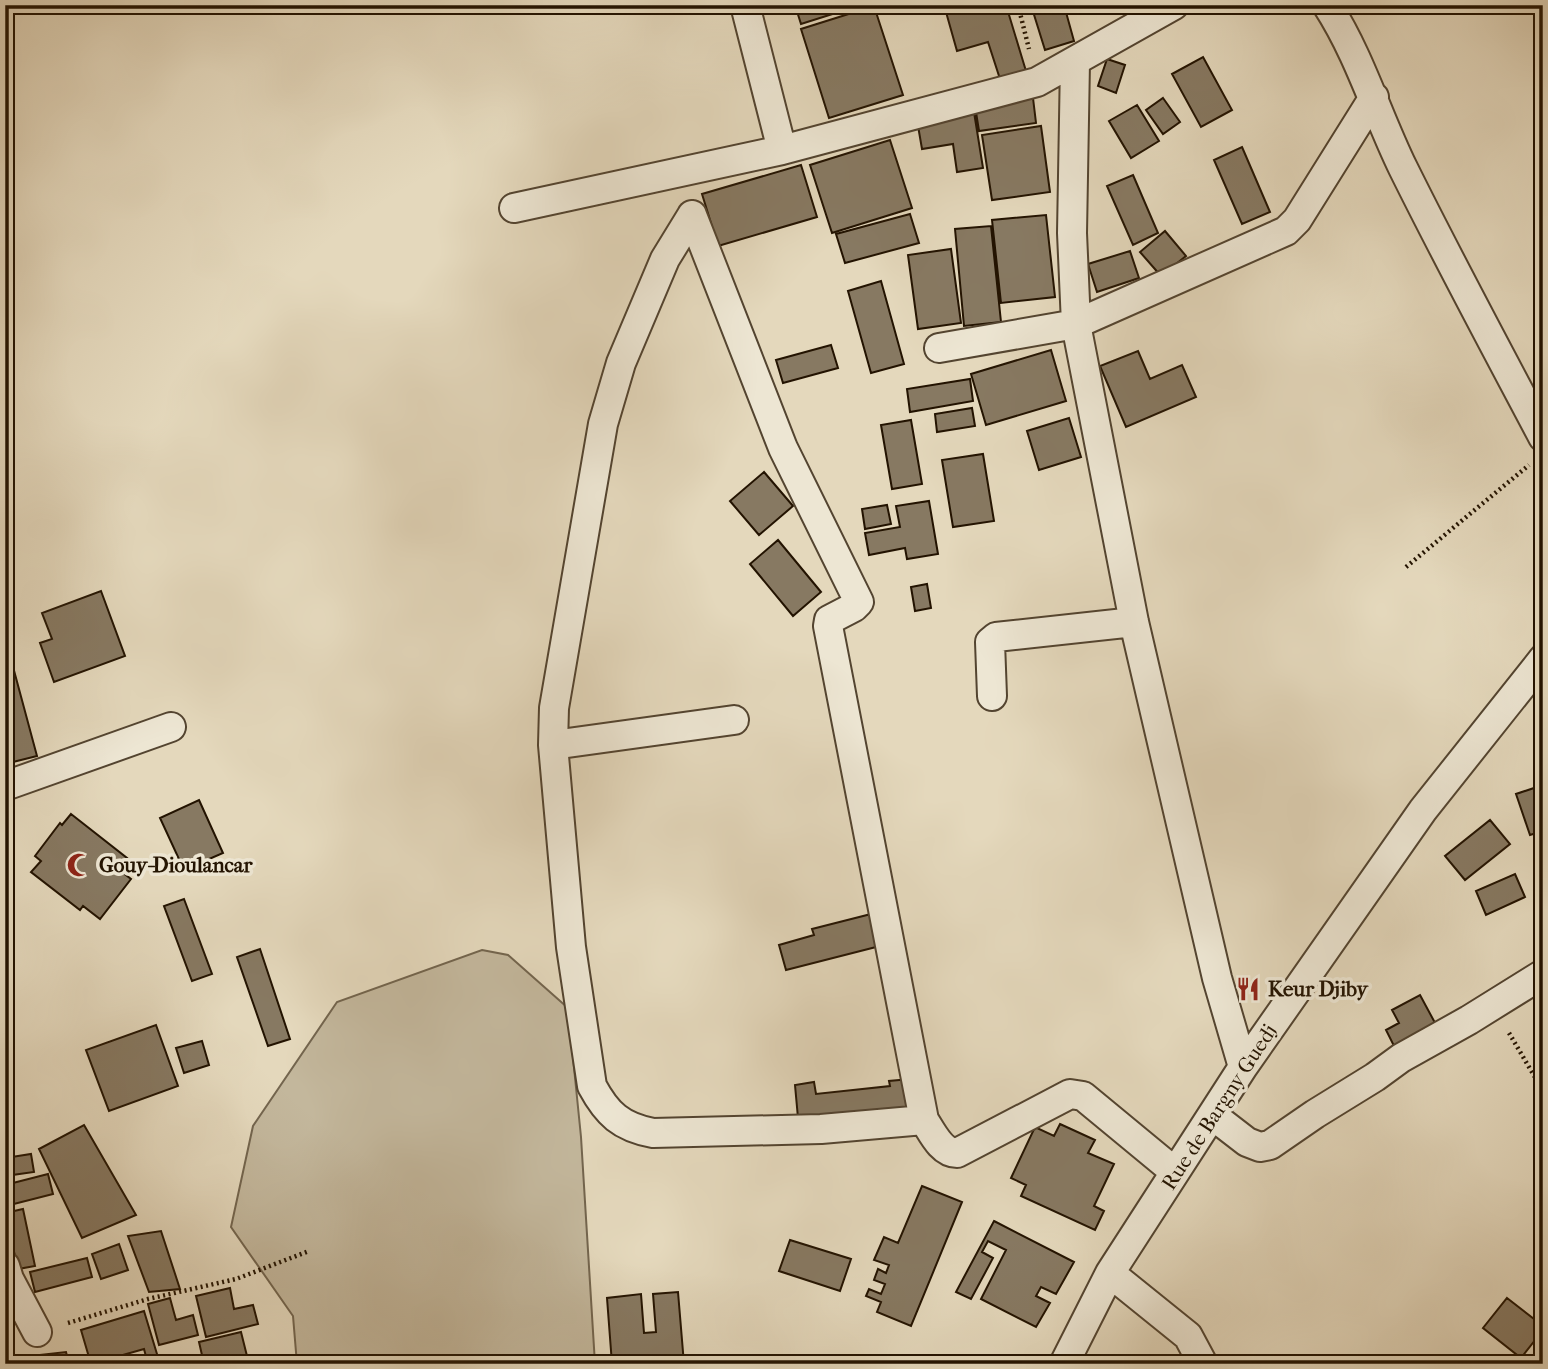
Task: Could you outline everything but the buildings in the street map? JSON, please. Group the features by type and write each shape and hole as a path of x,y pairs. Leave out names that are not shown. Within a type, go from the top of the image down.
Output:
{"street":[{"path":"745,5 782,150"},
{"path":"514,208 782,150 1037,82 1174,5"},
{"path":"1327,5 1374,97 1404,170 1538,450"},
{"path":"1074,62 1072,233 1076,324 1134,622 1217,978 1243,1067"},
{"path":"939,348 1076,324 1286,231 1297,220 1374,97"},
{"path":"924,1120 821,1129 653,1133 621,1123 601,1103 592,1086 571,947 553,745 554,708 603,424 621,363 665,258 692,215 783,448 859,602 829,620 828,626 924,1120 945,1150 957,1153 1070,1094 1083,1096 1175,1172"},
{"path":"992,695 990,642 996,637 1134,622"},
{"name":"Rue de Bargny Guedj","path":"1063,1364 1111,1273 1243,1067 1423,810 1543,659"},
{"path":"553,745 734,720"},
{"path":"5,786 171,727"},
{"path":"1212,1115 1247,1142 1260,1147 1270,1145 1401,1058 1543,975"},
{"path":"5,1266 37,1332"},
{"path":"1111,1273 1188,1336 1203,1364"}],"path":[{"path":"1018,5 1037,82"},
{"path":"1406,567 1538,450"},
{"path":"1493,1005 1543,1091"},
{"path":"37,1332 148,1299 236,1279 309,1251"}],"shaded area":[{"path":"482,950 508,955 568,1008 581,1137 595,1364 297,1364 293,1316 231,1227 253,1126 337,1002"}],"place":[{"name":"Gouy-Dioulancar","path":"79,865"},
{"name":"Keur Djiby","path":"1248,989"}]}
